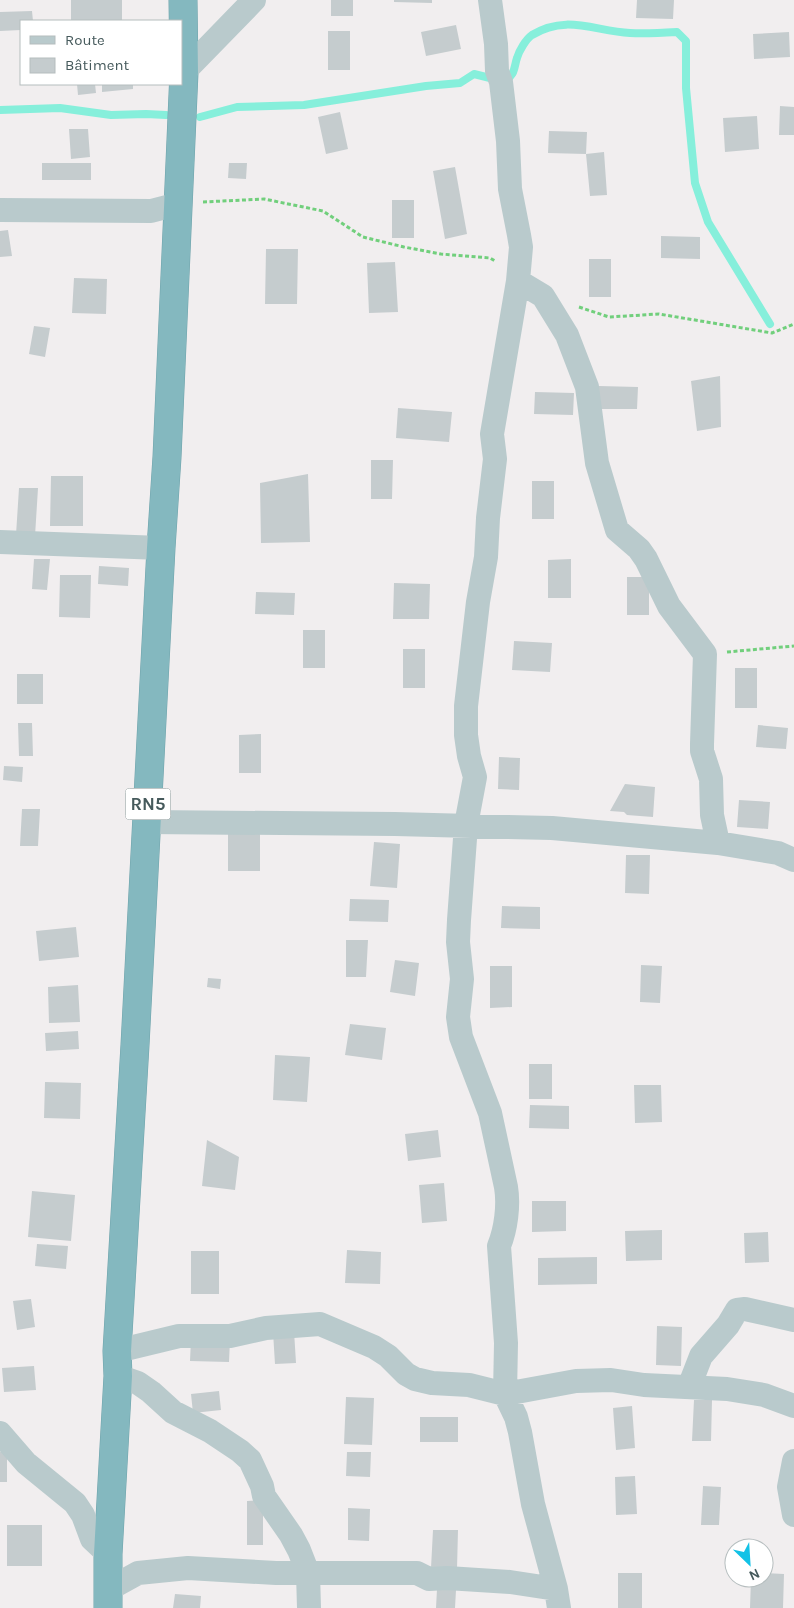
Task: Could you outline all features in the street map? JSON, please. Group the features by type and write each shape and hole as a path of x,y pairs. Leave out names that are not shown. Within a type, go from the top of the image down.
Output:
{"highway":[{"name":"RN5","path":"108,1598 108,1554 117,1364 167,448 184,72 184,0"}],"street":[{"path":"184,72 254,0"},
{"path":"490,0 496,44 497,71 501,82 508,141 510,189 521,247 518,281 492,434 495,460 488,518 486,557 478,602 466,706 466,735 475,777 466,825 459,920 458,942 462,979 458,1017 461,1037 490,1113 507,1196 502,1238 499,1246 505,1316 505,1394 516,1417 520,1432 533,1504 558,1598"},
{"path":"0,210 150,211 178,204"},
{"path":"518,281 543,296 568,335 587,388 598,463 613,522 617,530 639,548 669,606 705,654 702,751 711,779 712,815 718,843"},
{"path":"0,542 161,548"},
{"path":"147,822 466,825 552,828 718,843 778,853 794,860"},
{"path":"689,1387 701,1356 728,1325 737,1310 745,1309 794,1320"},
{"path":"309,1608 308,1573 291,1535 264,1496 262,1486 250,1460 240,1451 210,1432 173,1412 117,1364 179,1336 230,1336 266,1328 320,1324 374,1347 388,1356 406,1374 432,1383 469,1385 505,1394 576,1381 612,1380 644,1385 727,1390 764,1395 794,1406"},
{"path":"0,1433 26,1463 75,1503 83,1515 92,1538 108,1554"},
{"path":"794,1461 789,1487 794,1515"},
{"path":"108,1598 129,1577 146,1572 188,1568 276,1573 417,1573 430,1579 447,1578 510,1582 558,1598"}],"path":[{"path":"178,204 264,199 323,210 363,236 441,254 490,258 518,281"},
{"path":"543,296 609,317 659,314 772,333 794,324"},
{"path":"705,654 794,646"}],"building":[{"path":"71,0 122,0 122,20 71,20"},
{"path":"331,0 353,0 353,16 331,16"},
{"path":"394,0 432,0 432,3 394,2"},
{"path":"637,0 674,0 673,19 636,18"},
{"path":"32,11 33,20 20,20 20,30 0,31 0,12"},
{"path":"456,25 461,49 426,56 421,32"},
{"path":"328,31 350,31 350,70 328,70"},
{"path":"789,32 790,57 754,59 753,34"},
{"path":"77,85 95,85 96,93 78,95"},
{"path":"102,85 133,85 133,89 102,92"},
{"path":"780,106 794,107 794,135 779,135"},
{"path":"340,112 348,149 326,154 318,117"},
{"path":"757,116 759,149 725,152 723,118"},
{"path":"69,129 88,129 90,157 71,159"},
{"path":"549,131 587,132 586,154 548,153"},
{"path":"604,152 607,195 590,196 586,154"},
{"path":"42,163 91,163 91,180 42,180"},
{"path":"229,163 247,163 246,179 228,178"},
{"path":"455,167 467,234 445,239 433,171"},
{"path":"392,200 414,200 414,238 392,238"},
{"path":"8,230 12,256 0,257 0,231"},
{"path":"661,236 700,237 700,259 661,258"},
{"path":"266,249 298,249 297,304 265,304"},
{"path":"589,259 611,259 611,297 589,297"},
{"path":"395,262 398,312 369,313 367,263"},
{"path":"74,278 107,279 106,314 72,313"},
{"path":"34,326 50,328 45,357 29,354"},
{"path":"720,376 721,427 697,431 691,381"},
{"path":"599,386 638,387 637,409 598,409"},
{"path":"535,392 574,393 573,415 534,414"},
{"path":"398,408 452,412 449,442 396,438"},
{"path":"371,460 393,460 392,499 371,499"},
{"path":"308,474 310,542 261,543 260,483"},
{"path":"51,476 83,476 83,526 50,526"},
{"path":"532,481 554,481 554,519 532,519"},
{"path":"19,488 38,488 35,536 16,535"},
{"path":"34,559 50,559 47,590 32,589"},
{"path":"571,559 571,598 548,598 548,560"},
{"path":"99,566 129,568 128,586 98,584"},
{"path":"60,575 91,575 90,618 59,617"},
{"path":"627,577 649,577 649,615 627,615"},
{"path":"394,583 430,584 429,619 393,619"},
{"path":"256,592 295,593 294,615 255,614"},
{"path":"303,630 325,630 325,668 303,668"},
{"path":"514,641 552,643 550,672 512,670"},
{"path":"403,649 425,649 425,688 403,688"},
{"path":"735,668 757,668 757,708 735,708"},
{"path":"17,674 43,674 43,704 17,704"},
{"path":"18,723 32,723 33,756 19,756"},
{"path":"758,725 788,728 786,749 756,747"},
{"path":"261,734 261,773 239,773 239,735"},
{"path":"499,757 520,758 519,790 498,789"},
{"path":"4,766 23,767 22,782 3,780"},
{"path":"625,784 655,787 653,817 627,815 624,812 610,811"},
{"path":"739,800 770,802 768,829 737,827"},
{"path":"22,809 40,809 38,846 20,846"},
{"path":"228,832 260,832 260,871 228,871"},
{"path":"374,842 400,844 397,888 370,886"},
{"path":"626,855 650,855 649,894 625,893"},
{"path":"350,899 389,900 388,922 349,921"},
{"path":"502,906 540,907 540,929 501,928"},
{"path":"76,927 79,957 39,961 36,931"},
{"path":"346,940 368,940 366,977 346,977"},
{"path":"395,960 419,963 415,996 390,992"},
{"path":"641,965 662,966 660,1003 640,1002"},
{"path":"490,966 512,966 512,1007 490,1008"},
{"path":"208,978 221,979 220,989 207,987"},
{"path":"78,985 80,1022 49,1023 48,987"},
{"path":"350,1024 386,1028 382,1060 345,1055"},
{"path":"78,1031 79,1049 46,1051 45,1033"},
{"path":"275,1055 310,1057 307,1102 273,1100"},
{"path":"529,1064 552,1064 552,1099 529,1099"},
{"path":"45,1082 81,1083 80,1119 44,1118"},
{"path":"634,1085 661,1085 662,1122 635,1123"},
{"path":"530,1105 569,1106 569,1129 529,1128"},
{"path":"438,1130 441,1157 408,1161 405,1134"},
{"path":"207,1140 239,1157 235,1190 202,1186"},
{"path":"444,1183 447,1221 422,1223 419,1185"},
{"path":"32,1191 75,1195 71,1241 28,1237"},
{"path":"532,1201 566,1201 566,1231 532,1232"},
{"path":"662,1230 662,1260 626,1261 625,1231"},
{"path":"768,1232 769,1262 745,1263 744,1233"},
{"path":"37,1244 68,1246 66,1269 35,1266"},
{"path":"347,1250 381,1252 380,1284 345,1283"},
{"path":"191,1251 219,1251 219,1294 191,1294"},
{"path":"597,1257 597,1284 538,1285 538,1258"},
{"path":"31,1299 35,1327 17,1330 13,1301"},
{"path":"657,1326 682,1327 681,1366 656,1365"},
{"path":"294,1331 296,1363 275,1364 273,1332"},
{"path":"191,1339 230,1340 229,1362 190,1361"},
{"path":"34,1366 36,1390 4,1392 2,1368"},
{"path":"219,1391 221,1410 193,1413 191,1394"},
{"path":"346,1397 374,1398 372,1445 344,1444"},
{"path":"694,1400 712,1400 711,1441 692,1441"},
{"path":"632,1406 635,1448 616,1450 613,1408"},
{"path":"420,1417 458,1417 458,1442 420,1442"},
{"path":"0,1452 7,1452 7,1482 0,1482"},
{"path":"347,1452 371,1452 370,1477 346,1476"},
{"path":"635,1476 637,1514 616,1515 615,1477"},
{"path":"703,1486 721,1487 719,1525 701,1525"},
{"path":"263,1500 263,1545 247,1545 247,1501"},
{"path":"348,1508 370,1509 369,1541 348,1540"},
{"path":"7,1525 42,1525 42,1566 7,1566"},
{"path":"433,1530 458,1530 457,1569 431,1568"},
{"path":"618,1573 642,1573 642,1608 618,1608"},
{"path":"774,1574 784,1574 783,1608 750,1608 751,1588 774,1588"},
{"path":"437,1589 456,1590 455,1608 436,1608"},
{"path":"175,1594 201,1596 200,1608 173,1608"}],"waterway":[{"path":"505,80 512,74 518,55 525,42 532,35 544,29 557,26 580,25 630,33 677,32 686,41 686,88 695,183 708,222 770,324"},
{"path":"200,117 237,107 304,105 426,86 460,83 474,74 494,79"},
{"path":"0,110 60,108 111,115 166,115"}]}
